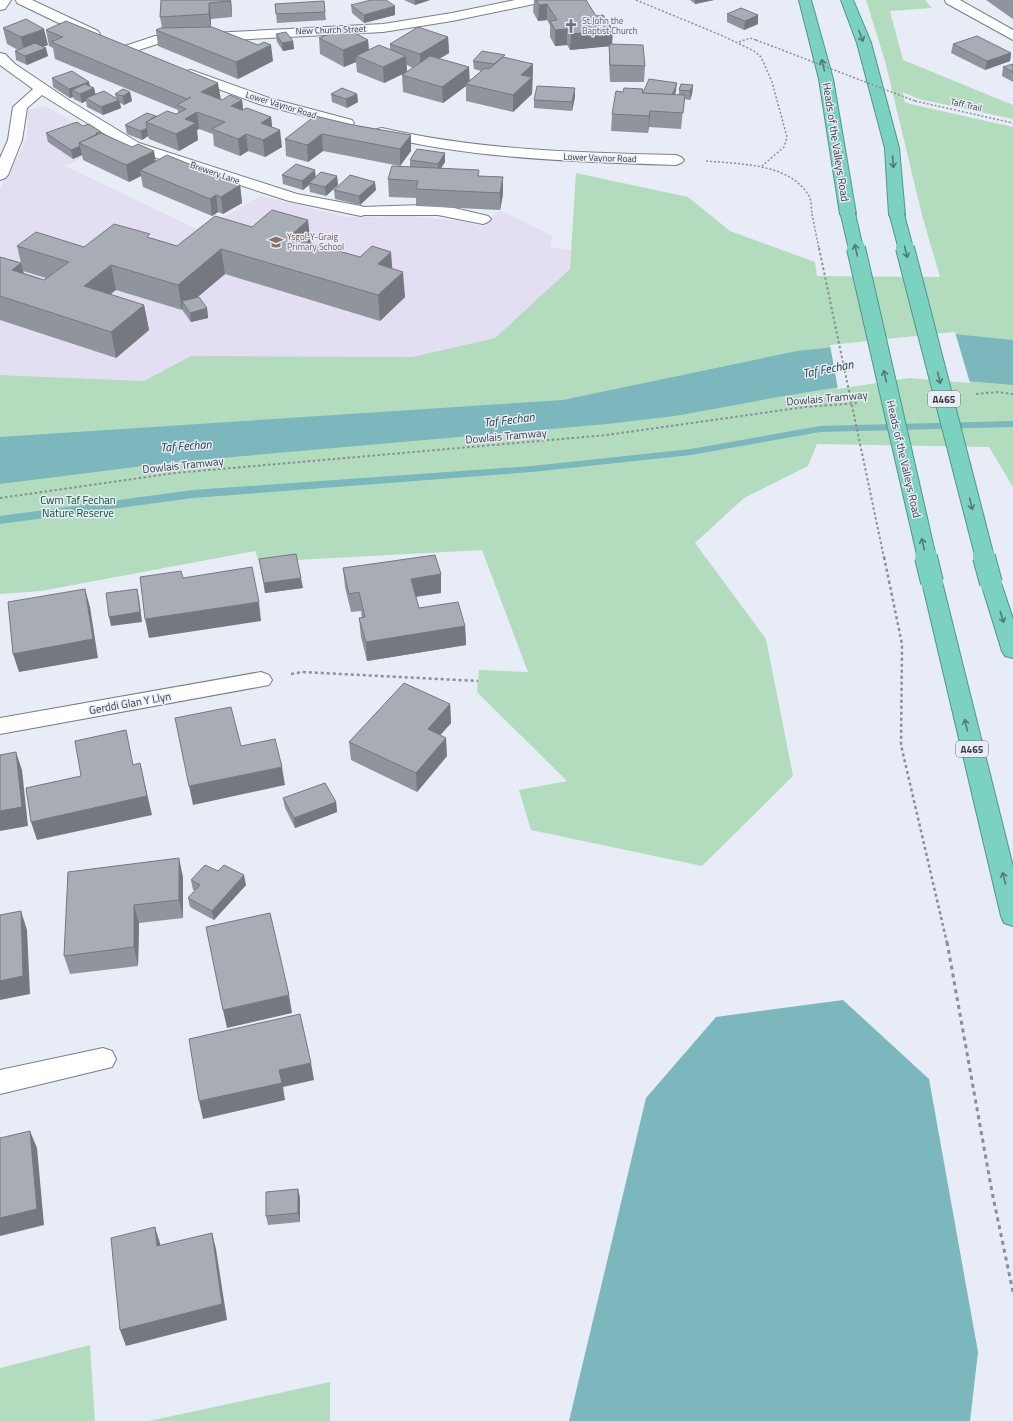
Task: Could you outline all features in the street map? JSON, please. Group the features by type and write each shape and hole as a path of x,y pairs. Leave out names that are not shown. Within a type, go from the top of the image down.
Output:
{"highway":[{"name":"Heads of the Valleys Road","path":"805,0 815,30 830,98 848,214 932,582 1013,916"},
{"name":"A465","path":"847,0 864,43 892,148 897,215 991,583 1013,651"}],"street":[{"path":"0,6 5,0"},
{"path":"22,0 109,42 148,58"},
{"name":"New Church Street","path":"127,50 154,40 383,28 452,17 534,0"},
{"path":"951,0 1013,36"},
{"name":"Brewery Lane","path":"3,65 134,146 294,198 361,211"},
{"name":"Lower Vaynor Road","path":"177,69 264,101 357,126"},
{"path":"0,175 15,140 20,107 42,88"},
{"name":"Lower Vaynor Road","path":"372,129 402,137 515,153 594,158 676,160"},
{"name":"Gerddi Glan Y Llyn","path":"0,726 261,680"},
{"path":"0,1082 103,1059"}],"lane":[{"path":"361,211 408,210 465,213 483,219"}],"path":[{"path":"636,0 739,42 760,56 772,80 788,138 784,149 762,166"},
{"name":"Taff Trail","path":"739,42 750,38 915,101 1013,123"},
{"path":"676,160 762,166 797,181 810,197 812,214 902,644 901,745 948,943 992,1192 1013,1292"},
{"path":"975,394 998,392 1013,394"},
{"name":"Dowlais Tramway","path":"0,498 175,473 607,435 805,407 867,402"},
{"path":"261,680 302,672 478,681"}],"shaded area":[{"name":"Ysgol-Y-Graig Primary School","path":"46,106 111,145 65,166 201,231 260,196 348,217 410,216 461,221 483,226 500,210 553,236 550,247 571,250 570,269 495,338 412,357 191,356 144,381 0,375 0,188 27,139 28,110"}],"green space":[{"name":"Cwm Taf Fechan Nature Reserve","path":"866,0 925,0 932,8 890,11 903,60 1013,105 1013,119 919,99 902,92 905,102 910,104 1013,127 1013,487 989,447 817,444 808,466 744,498 695,543 766,639 793,776 702,866 531,830 519,790 567,781 477,692 479,670 528,672 482,550 259,562 255,551 41,591 0,594 0,375 144,381 191,356 412,357 495,338 570,269 576,173 688,197 730,231 815,262 817,276 940,277 922,215 885,61"},
{"path":"90,1345 95,1421 0,1421 0,1368"},
{"path":"330,1382 330,1421 149,1421"}],"water":[{"name":"Taf Fechan","path":"953,334 1013,340 1013,385 908,376 784,396 675,416 607,424 175,462 0,484 0,437 563,400 797,351"},
{"path":"843,1000 929,1079 978,1352 970,1421 569,1421 646,1098 716,1017"}],"pier":[{"path":"955,332 970,383 909,378 838,389 830,345"}],"building":[{"path":"161,0 230,1 209,3 209,14 160,17"},
{"path":"371,0 386,0 395,6 364,15 351,5"},
{"path":"536,0 586,0 596,16 603,15 613,30 571,34 567,29 555,30 550,21 557,20 547,4 539,5"},
{"path":"324,1 325,12 276,14 275,4"},
{"path":"741,8 758,15 745,21 727,14"},
{"path":"26,19 44,29 21,37 3,28"},
{"path":"66,21 218,83 201,92 222,100 230,95 242,100 231,106 242,110 247,108 271,117 261,123 280,130 263,140 246,134 238,139 212,129 225,122 197,112 185,119 196,123 176,134 146,122 167,111 176,114 186,109 177,105 191,97 187,99 51,42 63,37 46,30"},
{"path":"212,27 258,45 264,42 271,45 236,62 156,30 160,28"},
{"path":"418,27 448,37 420,54 390,44"},
{"path":"345,28 368,40 343,50 319,38"},
{"path":"286,32 293,41 282,43 276,34"},
{"path":"977,36 1011,53 987,61 953,44"},
{"path":"35,43 46,48 25,56 15,51"},
{"path":"609,44 643,45 645,66 610,65"},
{"path":"379,45 406,56 383,67 356,56"},
{"path":"482,51 505,55 494,64 473,61"},
{"path":"430,56 469,67 442,87 402,75"},
{"path":"503,57 533,64 521,75 532,77 513,95 466,84 485,68 489,69"},
{"path":"1013,64 1013,72 1003,67"},
{"path":"72,71 89,82 69,89 52,78"},
{"path":"649,79 677,83 672,95 643,93"},
{"path":"85,84 94,88 80,94 72,90"},
{"path":"681,84 693,85 690,91 679,90"},
{"path":"537,86 575,88 572,102 534,100"},
{"path":"342,88 357,94 346,99 331,94"},
{"path":"624,88 643,89 642,93 685,95 683,113 650,111 649,116 612,114 616,91 623,92"},
{"path":"123,89 130,92 123,96 115,94"},
{"path":"104,91 119,100 101,107 86,98"},
{"path":"147,113 156,116 146,122 147,128 141,131 125,125"},
{"path":"315,116 353,125 411,135 400,149 322,134 307,145 285,139"},
{"path":"77,122 83,126 89,124 101,132 96,133 97,134 79,143 80,146 71,150 46,133"},
{"path":"101,133 132,147 138,144 154,151 126,165 79,143"},
{"path":"417,149 445,153 438,164 410,160"},
{"path":"167,155 240,185 221,197 216,195 210,199 140,170"},
{"path":"296,164 315,170 302,181 282,175"},
{"path":"392,166 479,170 478,176 503,177 500,193 416,189 418,181 388,179"},
{"path":"321,172 337,176 325,187 309,183"},
{"path":"350,175 375,182 359,196 334,190"},
{"path":"272,210 308,220 289,237 360,257 372,246 391,252 378,264 403,272 378,295 221,249 178,285 111,265 84,286 144,305 111,332 0,296 0,257 21,263 12,270 44,280 69,262 17,246 36,232 84,247 114,224 150,234 147,237 177,246 215,216 252,227"},
{"path":"199,297 207,308 190,313 182,301"},
{"path":"296,554 301,578 264,583 259,559"},
{"path":"435,555 441,574 411,579 419,608 458,602 465,626 366,642 359,618 365,617 359,592 349,594 343,568"},
{"path":"252,567 259,602 145,619 140,577 181,571 183,578"},
{"path":"85,589 93,639 13,654 8,602"},
{"path":"137,589 140,612 109,617 106,593"},
{"path":"404,683 450,704 428,729 446,738 416,773 349,742"},
{"path":"231,707 241,746 275,739 282,767 189,786 175,718"},
{"path":"126,730 133,765 140,763 147,796 31,822 26,788 81,776 75,741"},
{"path":"16,752 22,807 0,811 0,755"},
{"path":"325,783 336,802 294,818 283,798"},
{"path":"179,858 179,900 134,905 134,947 64,956 68,872"},
{"path":"205,865 218,871 224,865 244,875 212,911 188,898 200,885 191,880"},
{"path":"21,911 23,976 0,981 0,915"},
{"path":"270,913 289,995 223,1010 206,927"},
{"path":"300,1014 311,1063 279,1070 282,1083 199,1101 189,1039"},
{"path":"30,1131 37,1209 0,1218 0,1138"},
{"path":"298,1189 298,1213 266,1216 266,1192"},
{"path":"155,1227 157,1246 212,1233 222,1304 120,1330 111,1238"}],"waterway":[{"path":"0,520 193,494 532,469 691,452 820,429 1013,424"}],"place":[{"name":"St.John the Baptist Church","path":"571,26"},
{"name":"Ysgol-Y-Graig Primary School","path":"276,242"}]}
